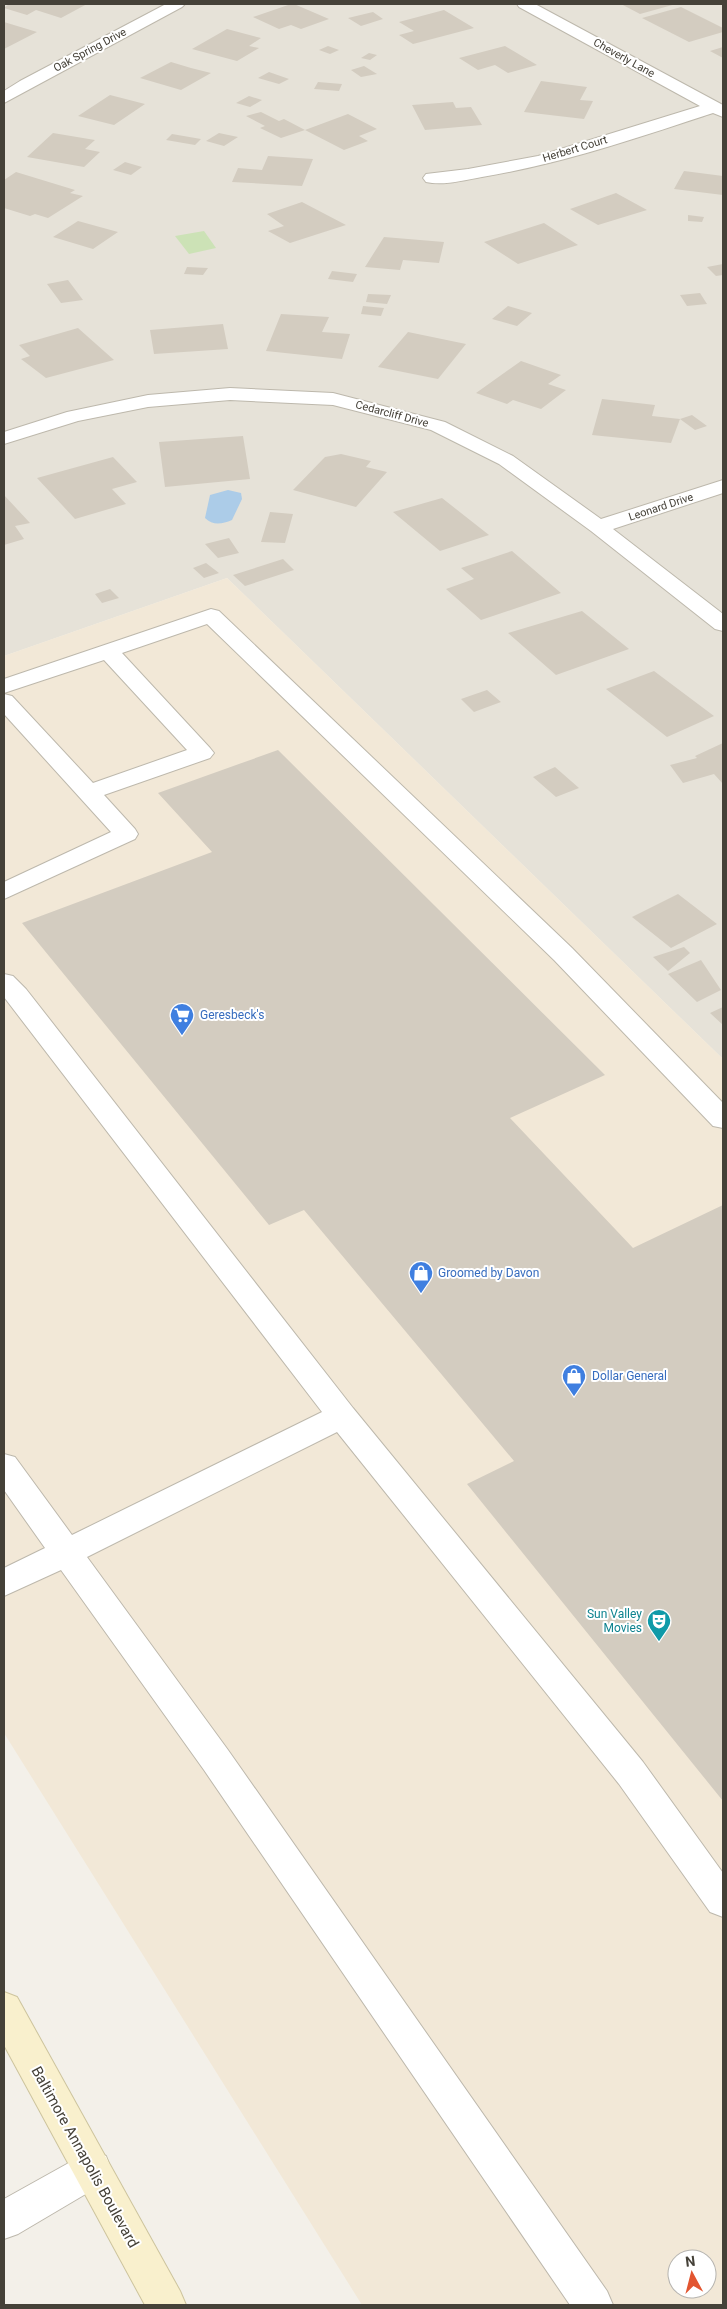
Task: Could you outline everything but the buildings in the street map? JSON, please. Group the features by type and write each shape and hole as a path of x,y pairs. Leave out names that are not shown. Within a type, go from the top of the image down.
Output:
{"main road":[{"name":"Baltimore Annapolis Boulevard","path":"4,2009 166,2305"}],"street":[{"name":"Oak Spring Drive","path":"4,98 26,84 178,4"},
{"name":"Cheverly Lane","path":"524,4 719,110"},
{"name":"Herbert Court","path":"432,178 470,176 511,169 719,110"},
{"name":"Cedarcliff Drive","path":"4,438 74,416 148,401 230,394 333,399 438,426 506,460 598,527 723,624"},
{"name":"Leonard Drive","path":"598,527 723,486"},
{"path":"4,686 211,616 563,954 723,1119"},
{"path":"88,793 202,753 108,651"},
{"path":"4,701 126,834 4,892"},
{"path":"4,982 17,996 342,1416 626,1767 723,1902"},
{"path":"4,1582 342,1416"},
{"path":"4,1466 222,1768 593,2305"},
{"path":"4,2220 92,2169"}],"shaded area":[{"path":"4,4 723,4 723,1059 227,578 4,656"},
{"path":"227,578 723,1059 723,2305 362,2305 4,1733 4,656"}],"green space":[{"path":"204,231 216,248 189,254 175,236"}],"water":[{"path":"228,490 241,493 242,499 232,520 218,524 208,521 205,518 210,495"}],"place":[{"name":"Geresbeck's","path":"182,1036"},
{"name":"Groomed by Davon","path":"421,1294"},
{"name":"Dollar General","path":"574,1397"},
{"name":"Sun Valley Movies","path":"659,1642"}]}
